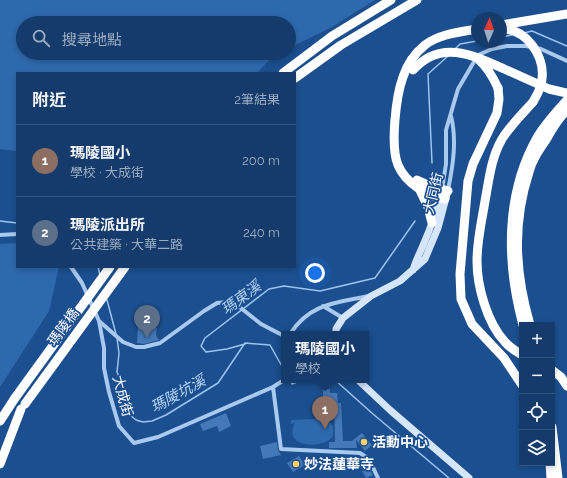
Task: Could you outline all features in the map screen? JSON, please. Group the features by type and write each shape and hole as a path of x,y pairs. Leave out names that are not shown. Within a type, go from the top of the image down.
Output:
{"highway":[{"path":"284,72 332,36 391,0"},
{"path":"296,77 341,45 417,0"},
{"path":"507,24 567,14"},
{"path":"444,194 434,196 417,186 406,178 397,163 395,150 395,130 398,94 403,77 411,61 425,45 441,37 471,30"},
{"path":"507,30 524,37 532,44 541,60 542,80 539,91 533,102 502,139 491,166 479,236 477,259 479,286 491,321 496,331 505,342 519,353"},
{"path":"444,194 419,182 406,169 401,154 401,127 404,95 408,80 413,70 423,60 436,54 456,52 474,55 549,89 567,93"},
{"path":"474,55 485,65 492,75 498,88 499,99 497,113 473,164 468,181 460,274 461,299 472,324 504,358 519,380"},
{"path":"529,322 524,306 518,258 517,236 519,212 529,171 536,154 554,126 567,100"},
{"path":"522,322 511,265 511,229 515,203 527,159 539,135 563,110"},
{"path":"417,186 423,194 432,223"},
{"name":"瑪陵橋","path":"0,421 109,268"},
{"name":"瑪陵橋","path":"23,406 124,268"},
{"path":"555,372 561,377 567,386"},
{"path":"0,451 23,406"},
{"path":"0,464 23,406"},
{"path":"552,430 558,478"},
{"path":"550,466 551,478"}],"street":[{"name":"大同街","path":"343,318 371,296 400,281 425,259 438,228 444,194 446,130 458,89 478,55 485,51 507,46 526,46 541,49 567,61"},
{"name":"大同街","path":"413,270 417,257 444,194 453,167 454,129 450,115"},
{"path":"0,235 16,234"},
{"path":"72,268 82,283 99,321 112,334 123,342 136,347 144,347 160,343 217,303 227,302 237,305 261,324 281,334"},
{"path":"292,331 296,324 306,314 314,309 371,296"},
{"path":"323,306 343,318 336,331"},
{"name":"大成街","path":"99,321 104,348 104,368 109,392 119,426 134,443 158,437 281,382"},
{"path":"361,383 390,410 469,478"},
{"path":"273,387 281,449 360,453 369,459 378,478"}],"shaded area":[{"path":"0,0 375,0 332,27 296,45 296,16 16,16 16,60 269,60 258,72 16,72 16,151 0,149"},
{"path":"16,243 16,268 59,268 49,311 0,387 0,244"},
{"path":"332,418 333,420 329,421 333,426 333,436 328,440 313,445 298,442 294,438 292,431 295,423 291,424 291,420"}],"building":[{"path":"138,327 157,328 156,336 159,340 144,344 137,343"},
{"path":"330,389 330,393 337,393 338,403 341,403 343,441 352,441 362,433 372,445 365,451 356,440 357,448 329,448 329,442 335,442 334,405 320,405 320,398 323,398 323,390"},
{"path":"226,413 231,426 219,432 217,426 203,431 200,424"},
{"path":"277,442 278,450 281,455 263,459 260,446"},
{"name":"妙法蓮華寺","path":"299,456 305,465 293,472 287,463"},
{"path":"369,468 373,475 366,478 362,471"}],"waterway":[{"name":"瑪東溪","path":"524,33 532,31 567,46"},
{"name":"瑪東溪","path":"507,36 512,35"},
{"name":"瑪東溪","path":"455,49 460,44 471,42"},
{"name":"瑪東溪","path":"432,163 428,74 448,56"},
{"name":"瑪陵坑溪","path":"0,221 16,223"},
{"name":"瑪東溪","path":"245,344 227,349 206,352 201,346 205,338 269,289 284,286 320,291 375,278 415,221"},
{"name":"瑪陵坑溪","path":"98,268 100,275"},
{"name":"瑪陵坑溪","path":"107,300 116,334"},
{"name":"瑪陵坑溪","path":"117,338 119,353 117,372 128,397 130,415 136,420 143,422 152,421 166,415 218,383 245,343 270,345 281,365"},
{"name":"瑪陵坑溪","path":"338,383 449,478"}],"place":[{"name":"瑪陵派出所","path":"147,338"},
{"name":"瑪陵國小","path":"325,429"},
{"name":"活動中心","path":"364,442"},
{"name":"妙法蓮華寺","path":"296,464"}]}
